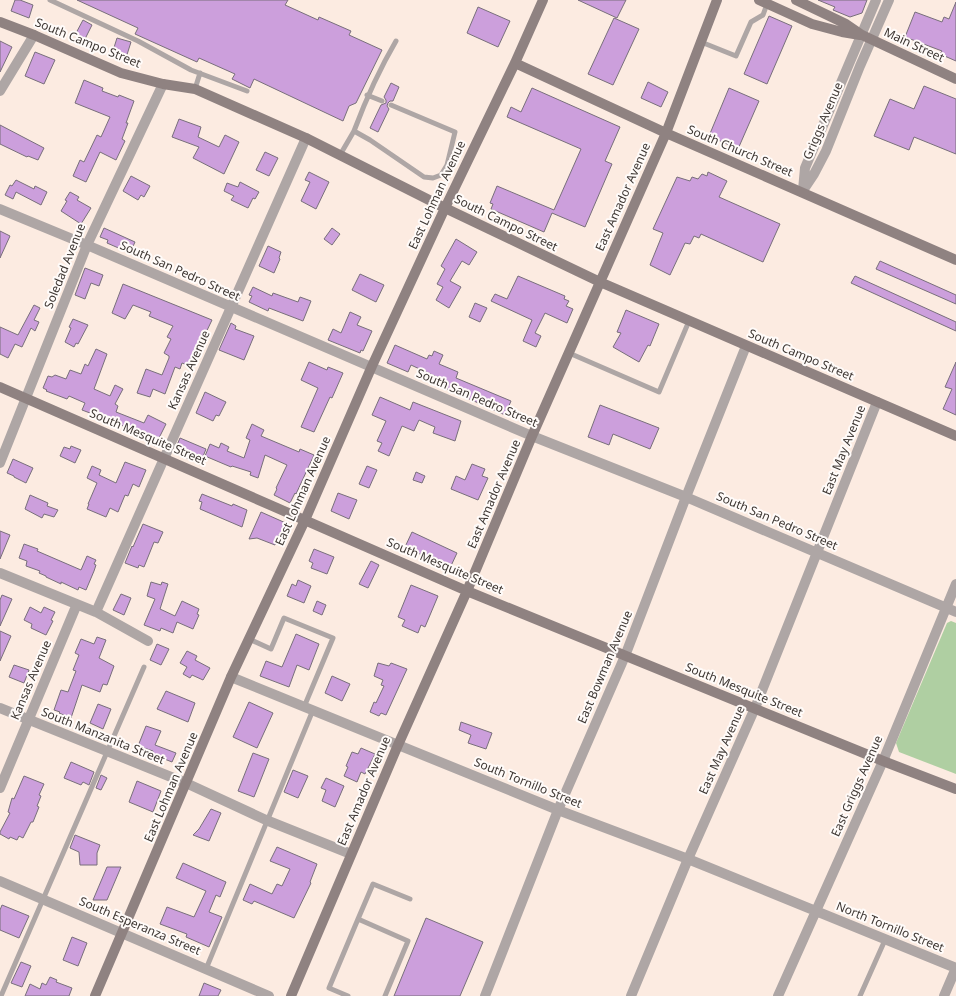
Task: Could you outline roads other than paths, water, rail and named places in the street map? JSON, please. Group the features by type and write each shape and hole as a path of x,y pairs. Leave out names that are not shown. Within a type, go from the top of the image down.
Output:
{"street":[{"name":"East Lohman Avenue","path":"95,996 231,677 305,520 372,366 445,208 515,63 543,0"},
{"name":"East Amador Avenue","path":"291,996 398,745 467,591 532,436 666,133 717,0"},
{"name":"Main Street","path":"796,0 846,24 871,40 956,79"},
{"name":"Griggs Avenue","path":"802,192 805,168 876,0"},
{"name":"Griggs Avenue","path":"802,192 814,174 826,151 845,102 889,0"},
{"path":"763,2 812,24 842,32 862,35"},
{"name":"South Campo Street","path":"0,22 34,35 121,73 163,84 195,89 306,138 445,208 600,282 956,436"},
{"path":"0,92 34,35"},
{"name":"South Church Street","path":"515,63 666,133 956,260"},
{"name":"Soledad Avenue","path":"0,463 87,245 163,84"},
{"name":"Kansas Avenue","path":"96,612 306,138"},
{"name":"South San Pedro Street","path":"0,209 231,308 372,366 532,436 686,497 956,612"},
{"name":"East Bowman Avenue","path":"485,996 558,810 625,656 746,346"},
{"name":"South Mesquite Street","path":"0,387 467,591 883,761 956,789"},
{"name":"East May Avenue","path":"631,996 688,859 755,708 877,402"},
{"path":"0,573 96,612 148,641"},
{"name":"East Griggs Avenue","path":"778,996 883,761 956,584"},
{"name":"Kansas Avenue","path":"0,788 77,604"},
{"name":"South Tornillo Street","path":"231,677 558,810 688,859 815,911"},
{"name":"South Manzanita Street","path":"0,708 28,721 186,783 266,820 351,854"},
{"name":"South Esperanza Street","path":"0,881 269,996"},
{"name":"North Tornillo Street","path":"815,911 956,968"},
{"path":"944,996 956,968"}],"lane":[{"path":"50,0 138,41 191,70 247,91"},
{"path":"701,42 736,56 750,22 763,15 763,2"},
{"path":"340,155 354,131 367,95 396,40"},
{"path":"195,89 200,73"},
{"path":"367,95 382,101"},
{"path":"354,131 370,140 424,177 433,178 441,175 447,165 455,132 391,105"},
{"path":"569,353 659,392 689,321"},
{"path":"206,969 309,708 333,638 284,618 271,649 249,639"},
{"path":"2,996 144,667"},
{"path":"348,996 329,988 373,884 410,900"},
{"path":"358,919 408,941 385,996"},
{"path":"860,996 885,940"}]}
